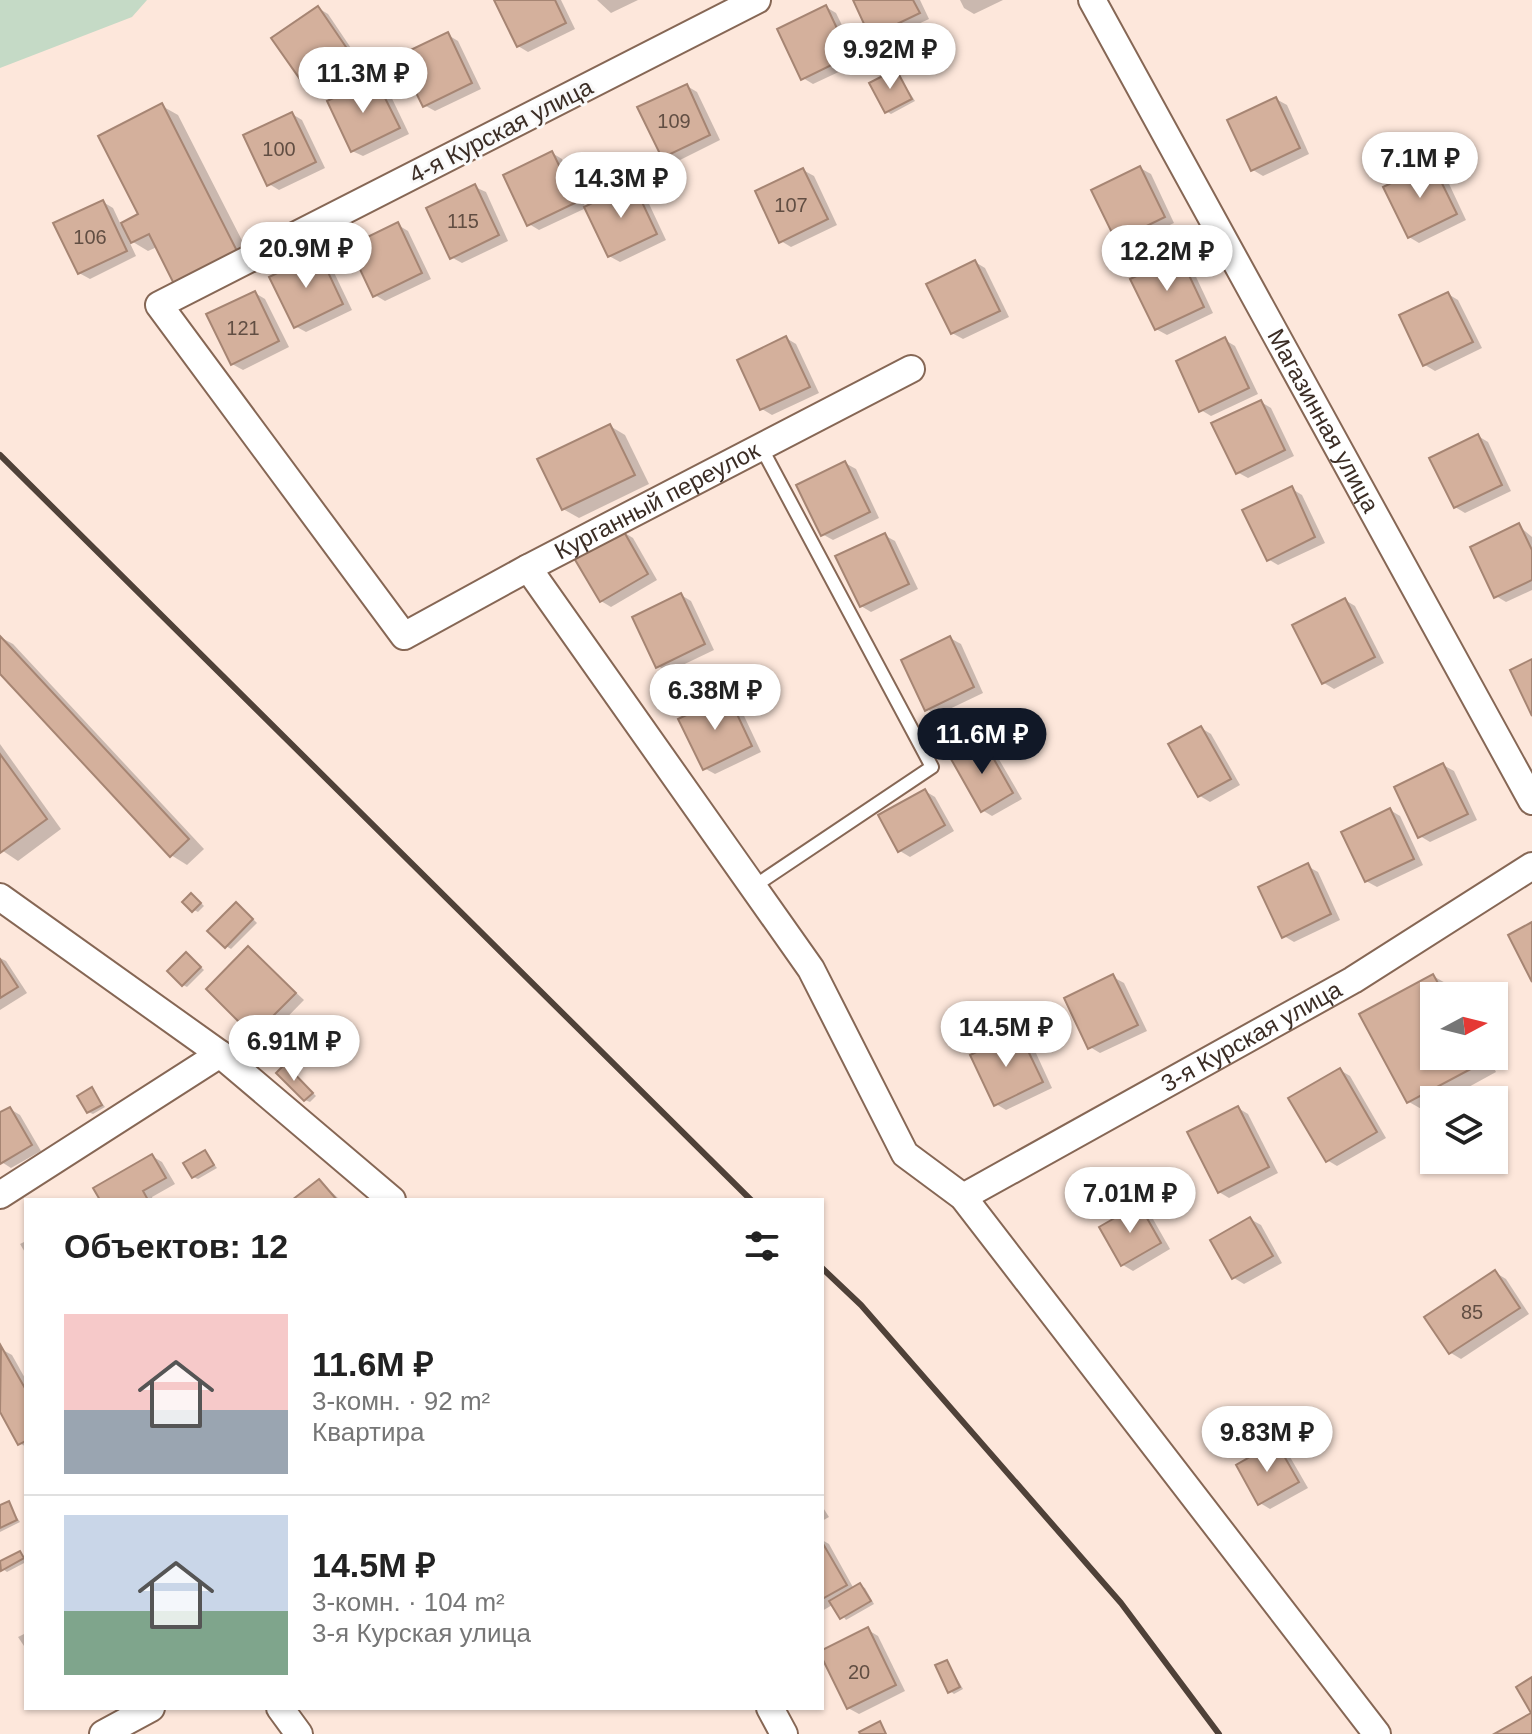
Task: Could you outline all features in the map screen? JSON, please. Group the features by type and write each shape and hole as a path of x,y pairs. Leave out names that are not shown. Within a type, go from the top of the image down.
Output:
{"street":[{"name":"4-я Курская улица","path":"404,636 159,305 757,0"},
{"name":"Магазинная улица","path":"1092,0 1532,801"},
{"name":"Курганный переулок","path":"404,636 911,369"},
{"path":"528,568 811,969 905,1154 963,1197 1377,1734"},
{"name":"3-я Курская улица","path":"963,1197 1353,980 1532,866"},
{"path":"0,897 220,1054 390,1198"},
{"path":"0,1195 220,1054"},
{"path":"103,1734 147,1710"},
{"path":"281,1710 299,1734"},
{"path":"771,1710 784,1734"}],"lane":[{"path":"753,887 932,767 761,447"}],"green space":[{"path":"0,0 147,0 132,17 0,68"}],"building":[{"path":"494,0 555,0 566,23 517,47"},
{"path":"853,0 913,0 920,13 870,37"},
{"path":"826,5 850,56 801,80 777,29"},
{"path":"318,6 348,50 302,82 271,38"},
{"path":"448,32 472,83 423,107 398,56"},
{"path":"896,69 912,99 885,113 869,83"},
{"path":"375,78 400,128 351,152 327,101"},
{"path":"687,84 710,135 662,158 637,107"},
{"path":"1276,97 1300,148 1251,171 1227,120"},
{"path":"162,103 237,251 174,284 149,234 131,243 121,223 138,214 98,136"},
{"path":"292,112 316,162 267,186 243,135"},
{"path":"552,151 577,202 527,226 503,175"},
{"path":"1432,163 1457,214 1408,238 1383,187"},
{"path":"1140,166 1165,217 1116,241 1091,190"},
{"path":"803,168 828,219 779,243 755,191"},
{"path":"633,183 657,234 608,257 584,207"},
{"path":"475,184 499,235 450,259 426,208"},
{"path":"103,200 127,251 78,274 53,223"},
{"path":"398,222 422,273 373,297 349,246"},
{"path":"319,253 343,304 294,328 269,277"},
{"path":"1180,256 1204,307 1155,330 1130,279"},
{"path":"975,260 1000,311 951,334 926,284"},
{"path":"255,291 279,341 231,365 206,314"},
{"path":"1448,292 1473,342 1423,366 1399,315"},
{"path":"786,336 810,387 760,410 737,360"},
{"path":"1225,337 1249,388 1199,412 1176,361"},
{"path":"1261,400 1285,450 1236,474 1211,423"},
{"path":"610,424 635,475 562,510 537,459"},
{"path":"1478,434 1502,485 1454,508 1429,458"},
{"path":"845,461 870,512 821,536 796,485"},
{"path":"1292,486 1315,537 1267,561 1242,510"},
{"path":"1519,523 1532,550 1532,580 1494,598 1470,547"},
{"path":"623,530 648,574 600,602 574,558"},
{"path":"885,533 909,584 860,607 835,556"},
{"path":"681,593 705,644 656,668 632,617"},
{"path":"1345,598 1375,657 1322,684 1292,625"},
{"path":"0,636 189,839 170,857 0,674"},
{"path":"950,636 974,687 925,711 901,660"},
{"path":"1532,659 1532,716 1510,670"},
{"path":"728,695 752,746 703,770 678,719"},
{"path":"1201,726 1231,779 1198,797 1168,744"},
{"path":"983,740 1013,793 981,812 951,759"},
{"path":"0,754 47,819 0,853"},
{"path":"1443,763 1468,814 1418,838 1394,787"},
{"path":"925,789 945,825 898,852 878,815"},
{"path":"1390,808 1414,859 1365,882 1341,832"},
{"path":"1308,863 1331,914 1282,938 1258,887"},
{"path":"191,893 201,903 192,912 182,902"},
{"path":"236,902 253,919 225,948 207,931"},
{"path":"1532,922 1532,982 1508,935"},
{"path":"248,946 296,993 253,1036 206,989"},
{"path":"186,952 201,967 182,986 167,971"},
{"path":"0,959 18,987 0,998"},
{"path":"1113,974 1138,1025 1088,1049 1064,998"},
{"path":"1433,974 1437,982 1420,982 1420,1070 1469,1070 1439,1086 1420,1086 1420,1096 1407,1103 1359,1014"},
{"path":"1019,1032 1043,1082 994,1106 970,1055"},
{"path":"285,1064 313,1093 304,1101 276,1073"},
{"path":"1340,1068 1377,1132 1326,1162 1288,1098"},
{"path":"92,1087 102,1105 87,1113 77,1096"},
{"path":"1238,1106 1269,1167 1218,1193 1187,1132"},
{"path":"10,1107 32,1145 0,1164 0,1112"},
{"path":"205,1150 214,1165 192,1178 183,1163"},
{"path":"152,1154 166,1178 143,1191 147,1198 99,1198 93,1188"},
{"path":"319,1179 335,1198 295,1198"},
{"path":"1139,1204 1161,1243 1121,1266 1099,1227"},
{"path":"1250,1217 1273,1256 1232,1279 1210,1240"},
{"path":"1495,1270 1520,1308 1449,1354 1424,1317"},
{"path":"1,1346 24,1386 24,1442 18,1445 0,1412"},
{"path":"1276,1442 1299,1482 1258,1505 1236,1465"},
{"path":"9,1501 17,1520 0,1528 0,1505"},
{"path":"824,1545 847,1585 824,1598"},
{"path":"20,1551 24,1558 1,1571 0,1561"},
{"path":"860,1583 871,1601 840,1619 829,1601"},
{"path":"868,1627 896,1685 847,1709 824,1662 824,1649"},
{"path":"947,1660 960,1687 948,1693 935,1665"},
{"path":"1532,1677 1532,1734 1494,1734 1531,1713 1516,1687"},
{"path":"880,1721 886,1734 860,1734 859,1732"}],"railway":[{"path":"0,455 749,1198"},
{"path":"824,1270 861,1305 1121,1603 1219,1734"}]}
